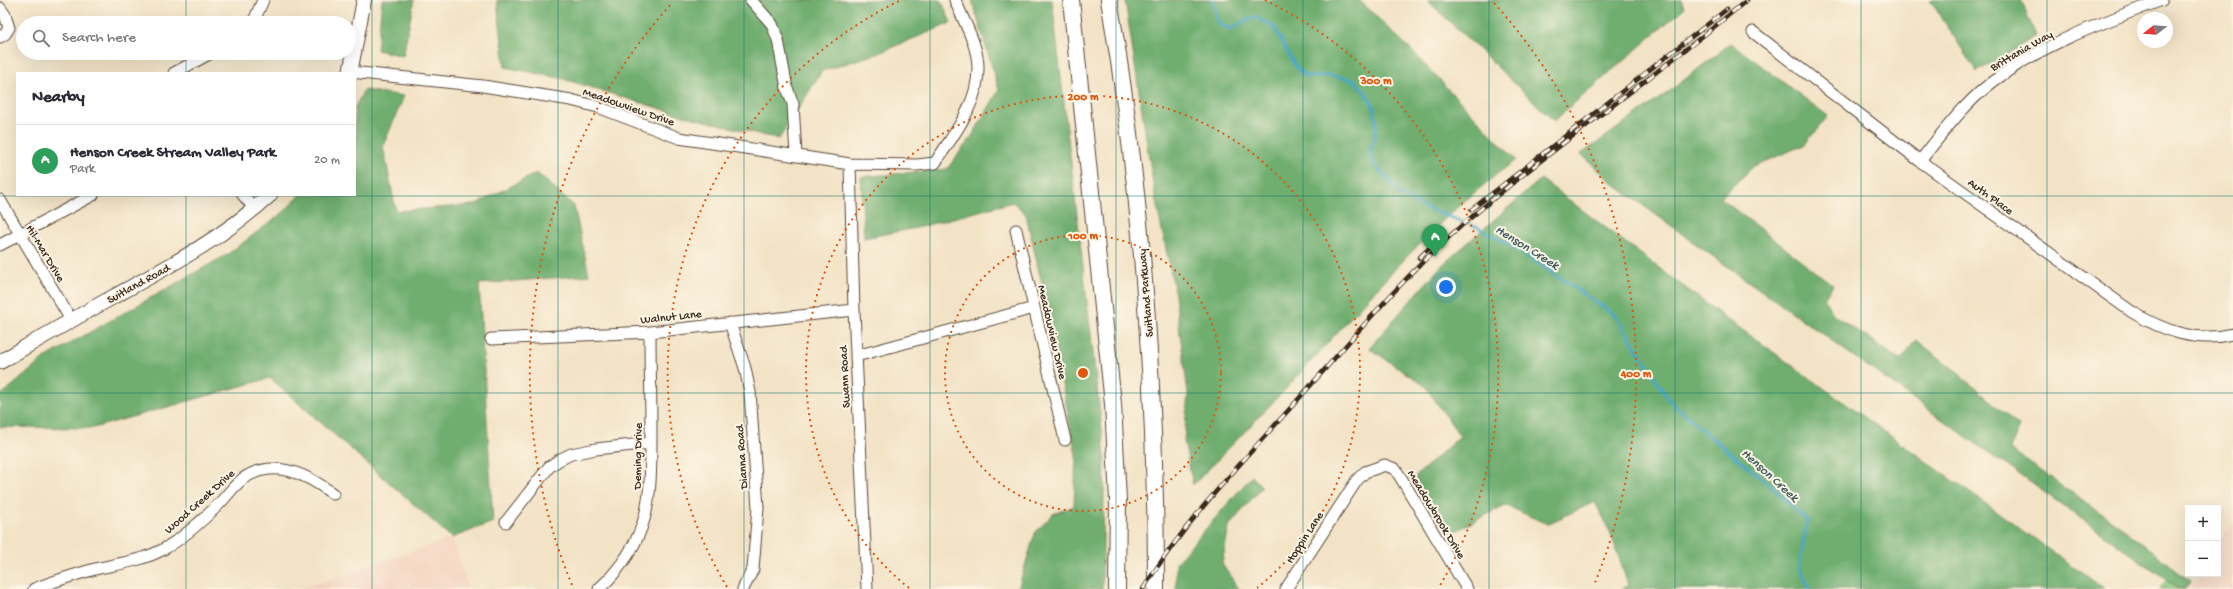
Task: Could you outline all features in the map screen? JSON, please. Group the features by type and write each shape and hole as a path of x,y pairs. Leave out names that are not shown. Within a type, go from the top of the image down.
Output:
{"highway":[{"path":"1071,0 1113,404 1118,500 1117,589"},
{"name":"Suitland Parkway","path":"1109,0 1129,134 1147,305 1155,458 1156,589"}],"main road":[{"path":"356,44 364,0"},
{"path":"351,72 353,60"},
{"name":"Suitland Road","path":"0,362 71,320 191,254 255,209 269,196"}],"street":[{"path":"257,16 263,0"},
{"path":"751,0 772,24 778,40 787,88 793,104 796,155"},
{"name":"Meadowview Drive","path":"356,73 477,85 571,100 598,108 679,138 850,164 917,165 935,163 966,114 974,96 978,66 974,47 955,0"},
{"name":"Brittania Way","path":"1920,161 1958,114 2002,75 2052,46 2162,0"},
{"path":"0,8 5,15 9,28 5,34 0,37"},
{"name":"Auth Place","path":"1753,32 1920,161 2119,304 2152,324 2170,332 2203,338 2233,334"},
{"path":"176,72 198,60"},
{"name":"Swann Road","path":"850,164 854,310 867,589"},
{"path":"0,245 91,196"},
{"path":"244,196 255,209"},
{"name":"Hil-Mar Drive","path":"0,200 19,235 71,320"},
{"name":"Meadowview Drive","path":"1016,230 1065,440"},
{"path":"856,356 1034,308"},
{"name":"Walnut Lane","path":"491,339 650,332 854,310"},
{"name":"Dianna Road","path":"730,323 745,368 750,392 758,508 753,569 743,589"},
{"name":"Deming Drive","path":"599,589 629,554 647,513 651,485 650,332"},
{"path":"506,522 549,467 559,460 572,454 596,448 651,443"},
{"name":"Meadowbrook Drive","path":"1343,500 1357,480 1365,472 1385,465 1395,469 1467,589"},
{"name":"Wood Creek Drive","path":"34,589 56,580 145,558 162,550 182,536 218,504 235,486 253,473 274,469 290,470 310,478 333,494"},
{"name":"Hoppin Lane","path":"1286,589 1343,500"}],"shaded area":[{"path":"2233,521 2233,589 2190,589 2198,577 2221,577 2221,540"},
{"path":"452,538 468,589 300,589 386,560"}],"green space":[{"path":"382,0 414,0 403,56 377,50"},
{"path":"497,0 941,0 951,23 876,54 822,71 779,139 681,115 560,78 505,67"},
{"path":"972,0 1052,0 1105,456 1102,589 1018,589 1035,533 1053,514 1074,506 1076,455 1046,302 1026,215 1013,202 916,228 864,238 861,177 947,169 972,136 999,90"},
{"path":"1125,0 1359,0 1402,41 1516,160 1461,204 1386,278 1285,390 1193,485 1184,441 1188,393 1174,288 1155,196"},
{"path":"1427,0 1681,0 1684,8 1554,121"},
{"path":"1930,0 2021,0 2036,36 1977,72"},
{"path":"1731,43 1828,116 1804,145 1754,166 1720,198 1833,285 1824,299 1834,315 1900,360 1916,340 1950,366 2019,426 2010,449 2125,530 2191,582 2185,589 2180,589 1707,252 1615,185 1581,154 1670,91"},
{"path":"364,90 404,96 383,146 396,211 474,205 537,173 574,206 589,275 479,284 493,522 452,538 270,378 93,428 0,427 0,396 46,357 228,254 285,211 298,196 356,196 356,105"},
{"path":"1541,179 1720,314 2105,589 1622,589 1628,585 1611,534 1595,502 1547,524 1505,505 1450,534 1415,477 1460,436 1425,386 1369,348 1441,266"},
{"path":"1252,476 1262,487 1229,526 1222,564 1239,589 1176,589 1176,563"},
{"path":"2167,579 2185,589 2160,589"}],"waterway":[{"name":"Henson Creek","path":"1212,0 1219,25 1231,29 1246,20 1255,17 1274,27 1294,64 1304,76 1317,77 1329,75 1354,80 1366,93 1374,108 1376,122 1375,138 1370,149 1371,157 1376,168 1385,175 1399,194 1421,206 1479,228 1517,249 1616,316 1669,400 1707,434 1776,490 1807,521 1799,568 1810,589"}],"railway":[{"path":"1143,589 1179,537 1218,489 1378,309 1418,267 1460,227 1495,197 1712,29 1747,0"},
{"path":"1471,210 1727,9"},
{"path":"1419,258 1441,237"}],"place":[{"name":"Henson Creek Stream Valley Park","path":"1435,257"}]}
